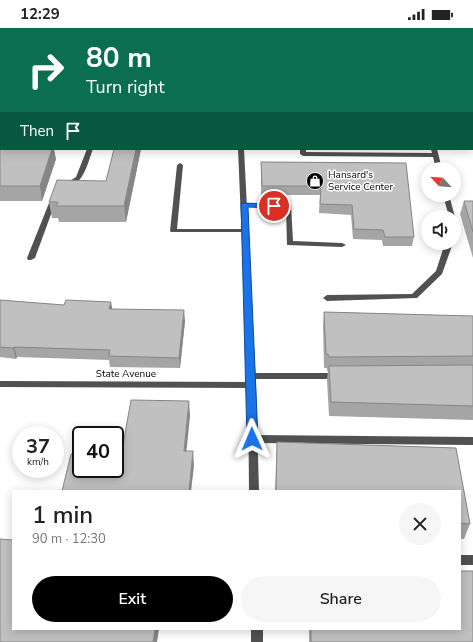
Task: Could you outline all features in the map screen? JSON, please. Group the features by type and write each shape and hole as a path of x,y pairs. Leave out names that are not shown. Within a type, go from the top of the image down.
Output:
{"street":[{"path":"31,258 59,190 79,178 90,150"},
{"path":"241,150 252,385 254,490"},
{"path":"303,150 303,154 434,152 437,162"},
{"path":"180,165 173,231 245,231"},
{"path":"244,205 289,206 289,243 342,245"},
{"path":"326,298 414,296 439,272 447,250"},
{"path":"251,376 346,376"},
{"name":"State Avenue","path":"0,384 252,385"},
{"path":"252,439 473,441"},
{"path":"461,560 473,560"},
{"path":"256,630 257,642"}],"building":[{"path":"0,150 52,150 40,186 0,186"},
{"path":"114,150 136,150 124,206 56,206 58,202 49,202 57,180 106,181"},
{"path":"261,162 406,163 414,237 385,237 383,230 354,229 352,205 320,204 321,186 262,186"},
{"path":"464,201 473,201 473,232"},
{"path":"0,300 64,305 66,300 111,302 109,309 184,310 179,358 109,356 110,350 0,347"},
{"path":"324,312 473,316 473,356 329,357 328,354 326,354"},
{"path":"473,365 473,406 331,402 329,366"},
{"path":"131,400 189,401 184,451 193,451 189,490 62,490 71,454 72,478 124,478 124,439"},
{"path":"277,442 456,448 470,524 461,523 461,490 276,490"},
{"path":"0,539 12,540 12,630 155,630 153,642 0,642"},
{"path":"461,571 473,571 473,642 311,642 311,630 461,630"}],"place":[{"name":"Hansard's Service Center","path":"315,181"}],"route":[{"path":"252,439 252,385 244,205 274,206"}]}
